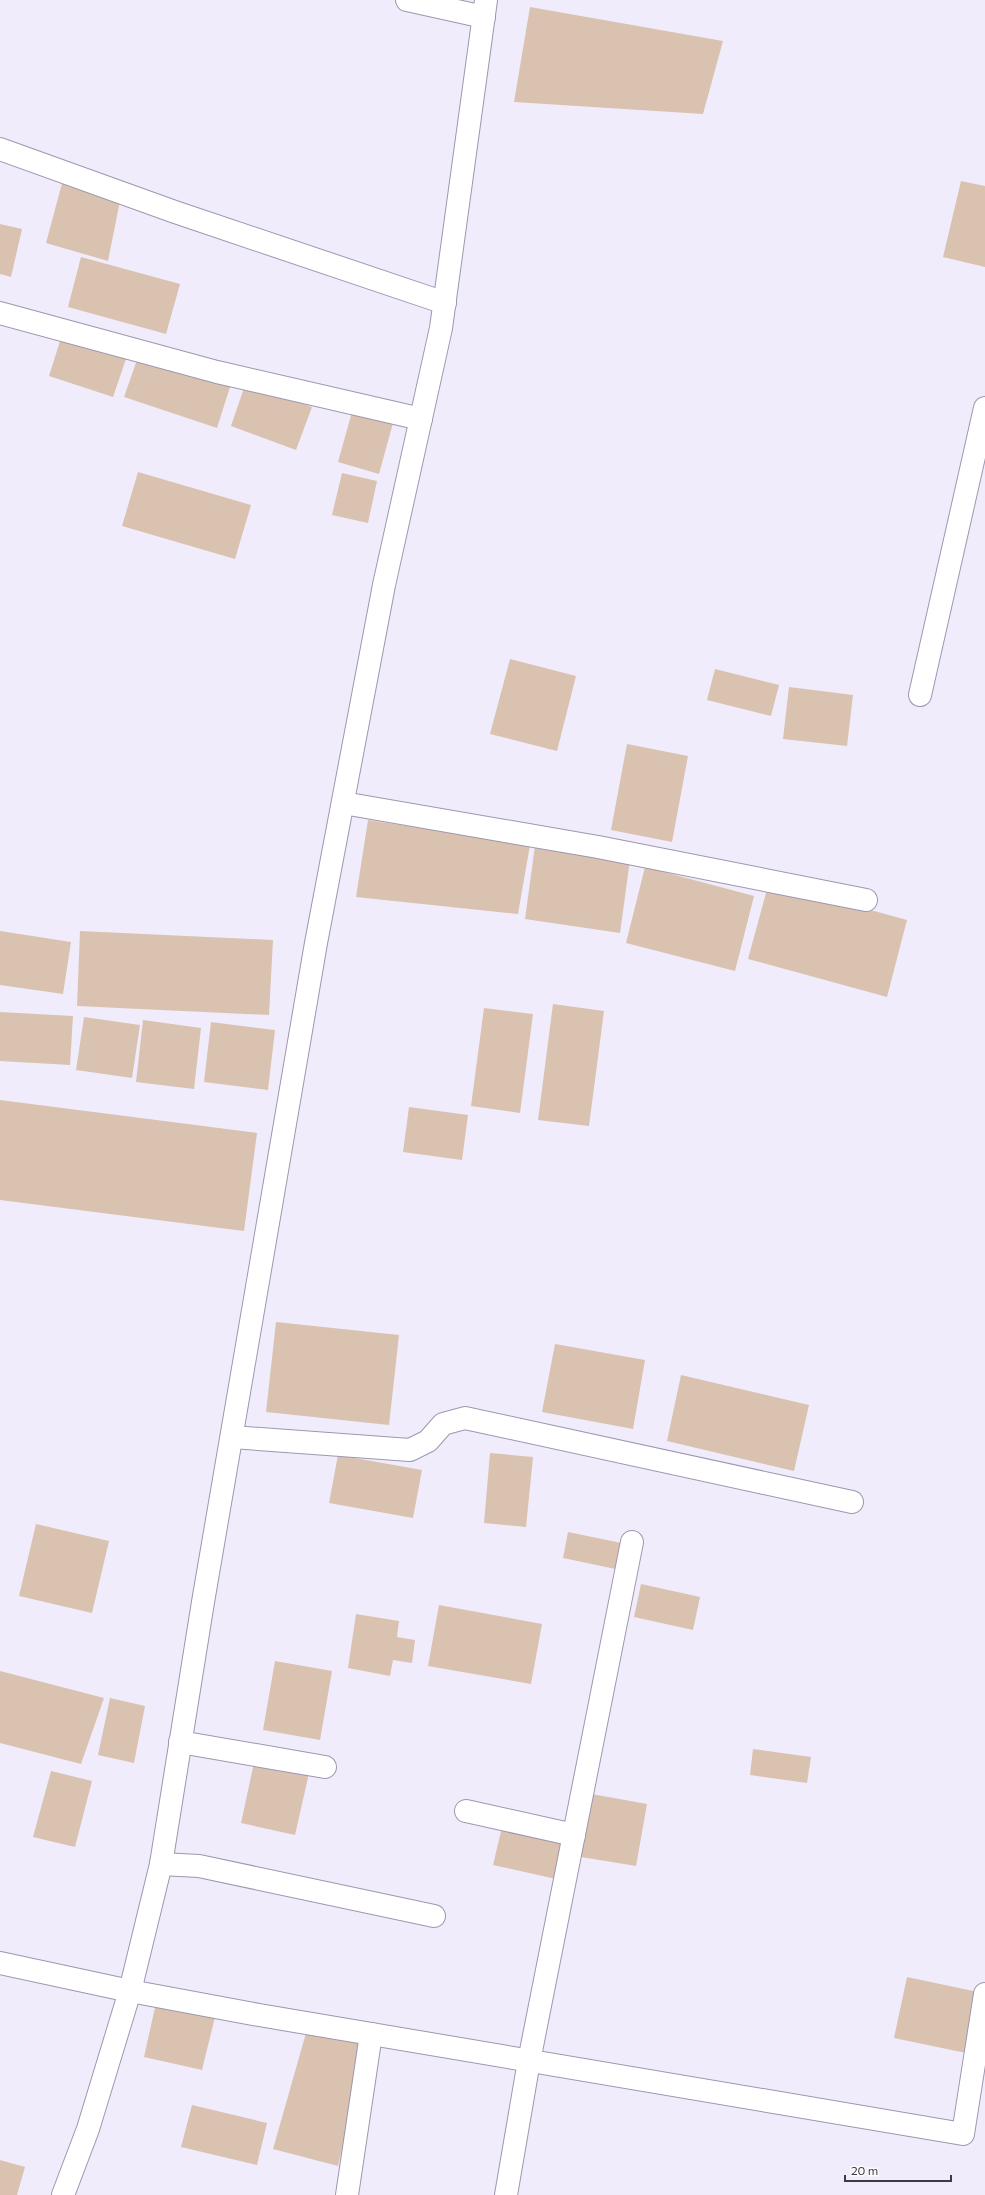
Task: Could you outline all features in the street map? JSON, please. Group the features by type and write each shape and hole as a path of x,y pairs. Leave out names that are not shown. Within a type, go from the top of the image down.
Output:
{"street":[{"path":"63,2195 88,2129 130,1991 161,1864 180,1742 315,951 384,585 445,303 485,9 407,0"},
{"path":"0,149 182,214 445,303"},
{"path":"0,313 217,372 421,419"},
{"path":"920,695 980,455 985,408"},
{"path":"343,803 598,847 866,900"},
{"path":"232,1437 410,1450 428,1440 443,1424 465,1418 852,1502"},
{"path":"506,2195 529,2061 632,1542"},
{"path":"180,1742 325,1767"},
{"path":"466,1812 574,1835"},
{"path":"161,1864 199,1866 434,1916"},
{"path":"0,1963 130,1991 371,2034 964,2134 985,1994"},
{"path":"347,2195 371,2034"}],"building":[{"path":"530,7 723,41 703,114 514,102"},
{"path":"64,176 120,201 108,261 46,243"},
{"path":"961,181 985,186 985,267 943,257"},
{"path":"0,224 22,229 11,277 0,274"},
{"path":"81,257 180,284 166,334 68,307"},
{"path":"62,335 127,356 113,397 49,376"},
{"path":"138,357 230,387 217,428 124,397"},
{"path":"246,382 312,407 296,450 231,426"},
{"path":"352,412 393,423 379,474 338,462"},
{"path":"138,472 251,505 235,559 122,526"},
{"path":"342,473 377,481 368,523 332,515"},
{"path":"510,659 576,676 557,751 490,734"},
{"path":"715,669 779,685 771,716 707,700"},
{"path":"789,687 853,695 847,746 783,739"},
{"path":"627,744 688,756 672,842 611,830"},
{"path":"368,820 530,845 518,914 356,897"},
{"path":"535,846 630,860 620,933 525,919"},
{"path":"645,867 754,896 735,971 626,943"},
{"path":"769,882 907,920 887,997 748,959"},
{"path":"0,931 71,942 63,994 0,985"},
{"path":"80,931 273,940 269,1015 77,1006"},
{"path":"553,1004 604,1011 589,1126 538,1120"},
{"path":"484,1008 533,1014 520,1113 471,1106"},
{"path":"0,1012 73,1016 70,1065 0,1061"},
{"path":"84,1017 140,1025 132,1078 76,1070"},
{"path":"143,1020 201,1028 194,1089 136,1082"},
{"path":"211,1022 275,1030 268,1090 204,1082"},
{"path":"0,1100 257,1133 244,1231 0,1200"},
{"path":"409,1107 468,1115 462,1160 403,1152"},
{"path":"276,1322 399,1335 389,1425 266,1412"},
{"path":"555,1344 645,1360 633,1429 542,1412"},
{"path":"681,1375 809,1405 794,1471 667,1441"},
{"path":"490,1453 533,1457 526,1527 484,1523"},
{"path":"338,1455 422,1470 413,1518 329,1503"},
{"path":"36,1524 109,1541 92,1613 19,1596"},
{"path":"568,1532 631,1545 625,1571 563,1558"},
{"path":"641,1584 700,1597 693,1630 634,1617"},
{"path":"439,1605 542,1624 531,1684 428,1666"},
{"path":"356,1614 399,1621 397,1637 415,1640 412,1663 393,1660 390,1676 348,1668"},
{"path":"275,1661 332,1671 320,1740 263,1730"},
{"path":"0,1671 104,1698 81,1764 0,1743"},
{"path":"110,1698 145,1706 134,1763 98,1755"},
{"path":"753,1749 811,1757 807,1783 750,1775"},
{"path":"255,1758 310,1769 295,1835 241,1823"},
{"path":"51,1771 92,1781 75,1847 33,1837"},
{"path":"586,1793 647,1804 636,1866 575,1856"},
{"path":"502,1827 564,1840 556,1879 493,1865"},
{"path":"907,1977 978,1992 966,2053 894,2038"},
{"path":"156,2003 215,2017 202,2070 144,2057"},
{"path":"306,2033 366,2044 338,2166 273,2149"},
{"path":"192,2105 267,2123 257,2165 181,2147"},
{"path":"0,2160 25,2167 17,2195 0,2195"}]}
